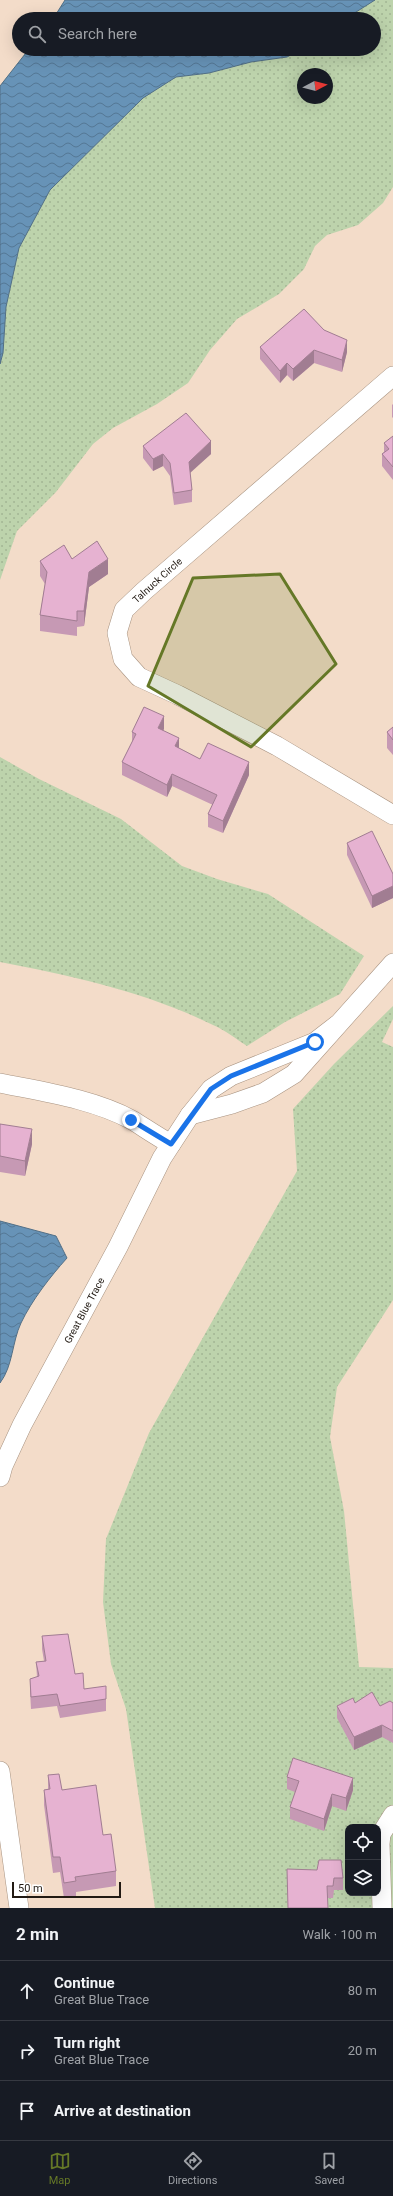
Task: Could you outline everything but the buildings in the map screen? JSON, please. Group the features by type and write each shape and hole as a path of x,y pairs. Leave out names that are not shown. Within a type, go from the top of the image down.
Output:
{"street":[{"name":"Talnuck Circle","path":"393,376 144,590 124,610 117,633 123,659 139,677 178,694 277,746 393,815"},
{"name":"Great Blue Trace","path":"190,1115 232,1104 263,1093 294,1074 393,963"},
{"name":"Great Blue Trace","path":"0,1477 2,1466 22,1425 118,1247 162,1158 190,1115 211,1089 231,1076 315,1042 337,1025"},
{"path":"0,1083 67,1097 98,1106 131,1120 171,1144"},
{"path":"0,1771 19,1908"},
{"path":"382,1908 381,1834 393,1815"}],"highlighted area":[{"path":"280,574 336,664 251,747 148,686 193,578"}],"green space":[{"path":"65,0 393,0 393,187 383,203 358,225 327,235 315,246 304,269 279,294 237,319 210,350 188,383 157,404 113,428 93,444 56,492 17,531 0,580 0,86 24,56 381,56 381,12 57,12"},
{"path":"0,757 39,779 121,819 182,866 217,879 268,894 364,956 340,994 285,1022 247,1046 217,1027 188,1013 162,1003 82,979 0,962"},
{"path":"393,1006 393,1019 382,1042 393,1047 393,1300 337,1387 330,1437 344,1511 359,1667 393,1668 393,1908 155,1908 126,1709 111,1664 103,1602 106,1539 149,1433 297,1171 293,1109 334,1064"}],"water":[{"path":"65,0 375,0 356,12 57,12"},
{"path":"24,56 289,56 251,62 209,73 176,77 143,98 50,190 19,248 6,307 3,353 0,364 0,86"},
{"path":"0,1221 56,1236 67,1258 42,1289 25,1314 18,1330 8,1369 0,1383"}],"route":[{"path":"131,1120 171,1144 190,1115 211,1089 231,1076 315,1042"}]}
